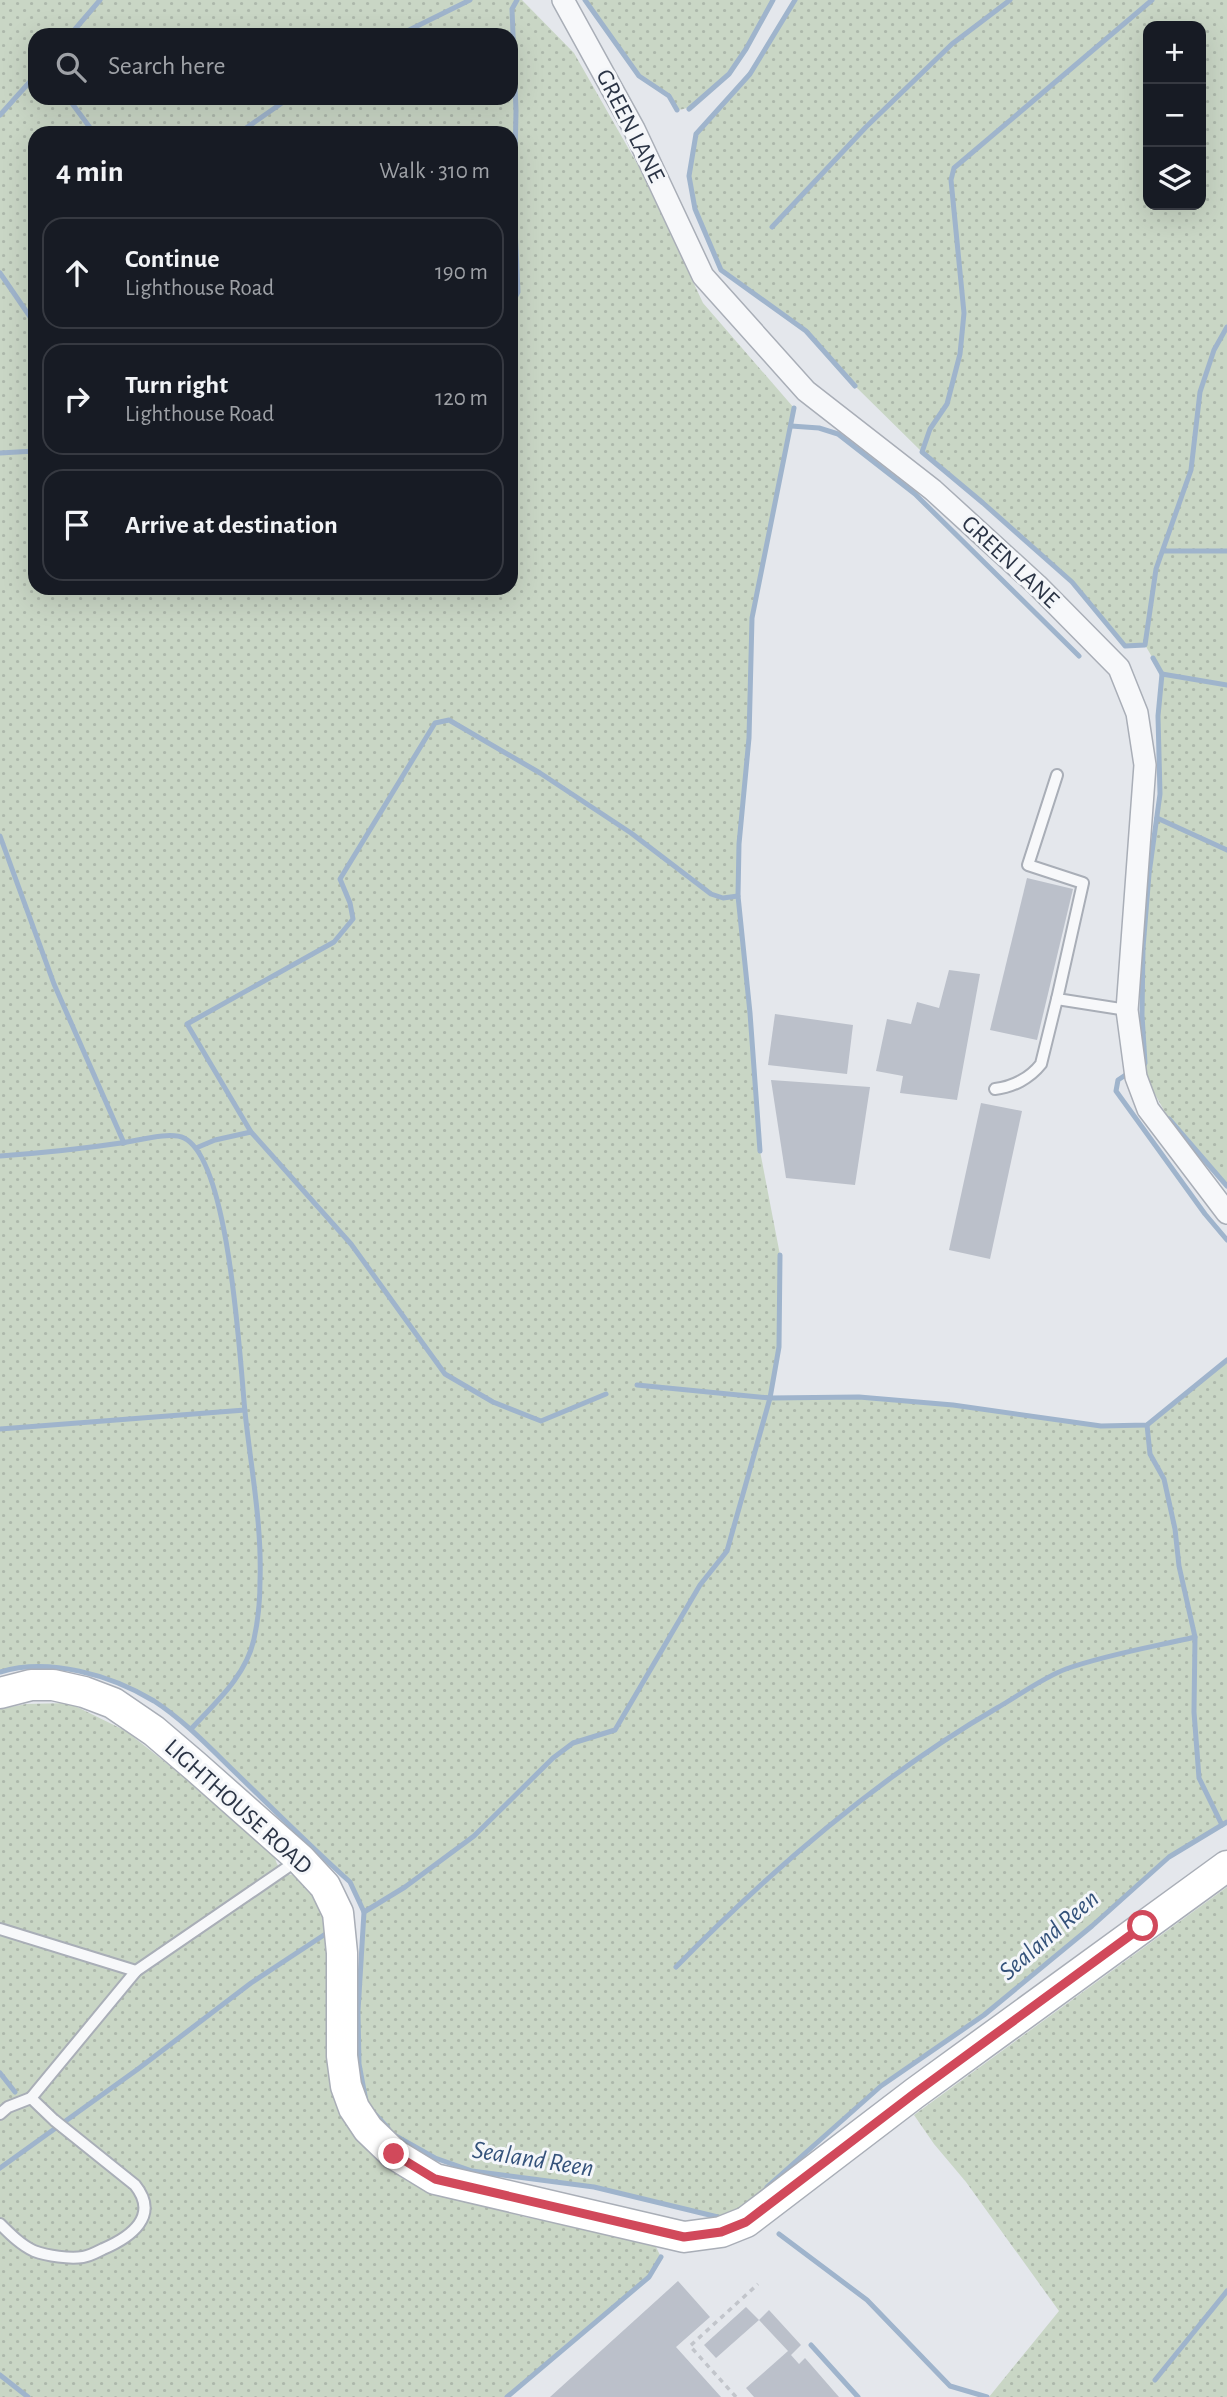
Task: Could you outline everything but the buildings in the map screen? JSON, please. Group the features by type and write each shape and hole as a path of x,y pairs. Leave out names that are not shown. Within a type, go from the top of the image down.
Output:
{"main road":[{"name":"LIGHTHOUSE ROAD","path":"0,1693 31,1685 53,1685 84,1692 113,1703 154,1731 300,1859 324,1886 338,1913 342,1953 342,2056 346,2086 354,2108 368,2129 394,2154 435,2179 684,2237 721,2232 746,2222 915,2093 1227,1866"}],"street":[{"name":"GREEN LANE","path":"563,0 634,129 702,276 806,391 933,490 1037,585 1119,668 1137,713 1145,765 1128,1010 1136,1077 1148,1109 1227,1213"}],"lane":[{"path":"995,1089 1018,1083 1036,1071 1041,1064 1083,883 1028,865 1057,775"},
{"path":"1057,999 1128,1010"},
{"path":"0,2114 8,2107 31,2098 136,1971 300,1859"},
{"path":"0,1929 136,1971"},
{"path":"0,2224 17,2241 35,2251 86,2257 117,2243 132,2232 142,2221 145,2210 143,2195 135,2185 54,2120 31,2098"}],"path":[{"path":"736,2397 690,2346 758,2284"}],"green space":[{"path":"0,0 522,0 574,53 639,167 703,303 794,408 752,618 749,738 739,844 738,896 760,1151 780,1255 779,1347 771,1398 859,1397 953,1405 1101,1426 1147,1425 1227,1360 1227,1822 1169,1857 1092,1926 984,2015 881,2086 751,2202 722,2218 594,2187 472,2171 435,2158 395,2136 367,2104 359,2064 358,2011 364,1912 350,1882 197,1736 153,1701 118,1683 79,1671 19,1668 0,1672"},
{"path":"585,0 773,0 737,60 720,81 694,104 677,110 668,96 639,76"},
{"path":"795,0 1227,0 1227,1186 1169,1119 1141,1070 1145,1063 1142,1015 1143,948 1149,874 1160,794 1158,716 1162,674 1145,645 1125,646 1072,582 922,452 855,386 806,331 721,270 695,209 689,176 696,134 750,74"},
{"path":"69,1703 126,1731 273,1853 277,1864 286,1875 299,1874 318,1897 331,1930 353,2133 380,2163 424,2191 525,2217 647,2240 656,2247 661,2257 649,2277 507,2397 0,2397 0,1709 26,1704"},
{"path":"1227,1887 1227,2397 989,2397 1059,2311 914,2115"}],"waterway":[{"path":"76,28 100,0"},
{"path":"413,28 470,0"},
{"path":"513,28 512,9 517,0"},
{"path":"585,0 639,76 669,96 677,110"},
{"path":"689,109 729,74 773,0"},
{"path":"795,0 750,74 696,134 689,176 695,209 721,270 806,331 855,386"},
{"path":"772,227 866,127 952,44 1010,0"},
{"path":"1152,0 954,168 951,180 964,313 960,354 947,404 930,429 922,452 1072,582 1125,646 1145,645 1156,569 1191,470 1200,392 1214,350 1227,327"},
{"path":"0,115 28,84"},
{"path":"73,105 89,126"},
{"path":"249,126 279,105"},
{"path":"516,105 516,126"},
{"path":"0,273 28,314"},
{"path":"760,1151 738,896 739,844 749,738 752,618 794,408"},
{"path":"791,426 819,428 838,434 915,494 1079,656"},
{"path":"0,453 28,451"},
{"path":"1164,551 1227,551"},
{"path":"1141,1070 1145,1063 1142,1015 1143,948 1149,874 1160,794 1158,716 1162,674 1153,658"},
{"path":"1162,674 1227,685"},
{"path":"606,1394 541,1421 493,1402 445,1374 351,1244 251,1132 187,1024 334,942 353,919 340,879 435,723 449,720 540,773 631,833 711,894 723,898 738,896"},
{"path":"1157,818 1227,850"},
{"path":"0,836 54,984 124,1143"},
{"path":"1127,1074 1118,1080 1116,1091 1205,1214 1227,1240"},
{"path":"1169,1119 1227,1186"},
{"path":"196,1148 215,1140 251,1132"},
{"path":"0,1156 178,1136 184,1138 200,1154 212,1183 222,1221 236,1310 258,1518 260,1596 254,1639 244,1665 229,1688 191,1729"},
{"path":"364,1912 405,1887 474,1836 553,1758 573,1743 615,1730 700,1585 727,1551 770,1398 779,1347 780,1255"},
{"path":"637,1385 770,1398 859,1397 953,1405 1101,1426 1147,1425 1227,1360"},
{"path":"0,1429 245,1410"},
{"path":"1147,1425 1150,1454 1164,1479 1195,1637 1194,1712 1199,1778 1222,1825"},
{"path":"676,1967 788,1860 868,1794 953,1735 1058,1672 1114,1655 1195,1637"},
{"name":"Sealand Reen","path":"0,1672 39,1667 79,1671 119,1683 154,1701 198,1736 350,1882 364,1912 358,2011 359,2064 366,2101"},
{"name":"Sealand Reen","path":"767,2187 881,2086 984,2015 1092,1926 1169,1857 1227,1822"},
{"path":"0,2168 138,2069 251,1983 330,1931"},
{"path":"0,2073 15,2092"},
{"name":"Sealand Reen","path":"373,2112 388,2128"},
{"name":"Sealand Reen","path":"394,2135 435,2158 472,2171 594,2187 722,2218 725,2216"},
{"path":"779,2234 867,2300 950,2386 987,2397"},
{"path":"507,2397 649,2277 661,2257"},
{"path":"1155,2380 1227,2291"},
{"path":"811,2345 858,2397"},
{"path":"0,2375 28,2397"}],"route":[{"path":"394,2154 435,2179 492,2193 659,2229 684,2237 721,2232 746,2222 915,2093 1143,1926"}]}
